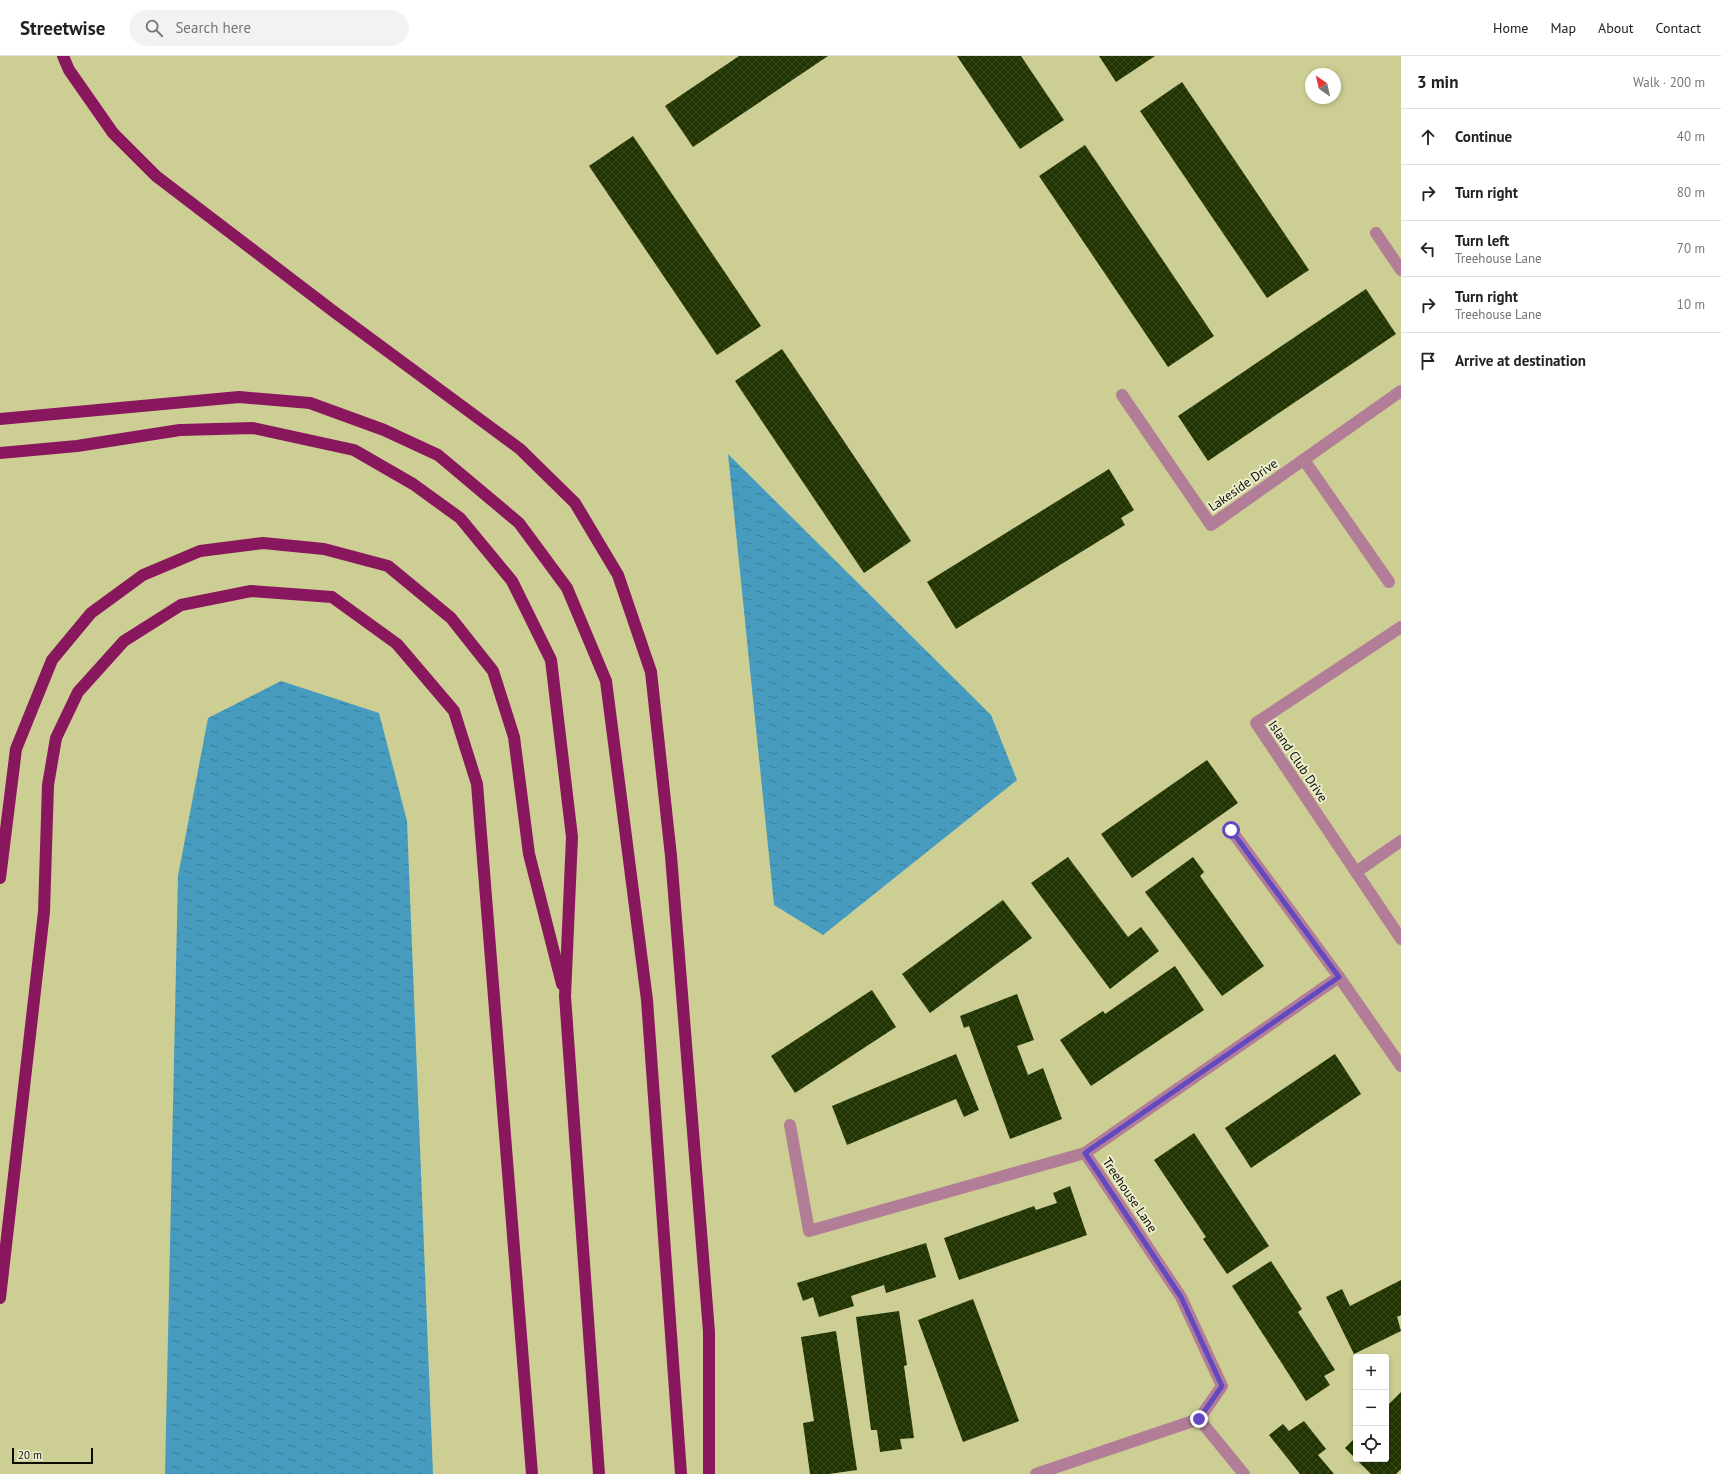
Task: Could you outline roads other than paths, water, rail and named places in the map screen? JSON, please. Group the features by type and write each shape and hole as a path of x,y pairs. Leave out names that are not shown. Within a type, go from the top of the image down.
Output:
{"highway":[{"path":"63,56 69,70 113,133 156,176 333,311 520,449 575,503 618,575 651,672 671,856 709,1332 709,1474"},
{"path":"0,419 239,397 310,403 384,430 438,455 520,523 567,588 606,681 647,1000 681,1474"},
{"path":"0,453 77,446 180,430 253,428 354,450 413,484 460,518 512,581 551,660 572,837 565,996 599,1474"},
{"path":"0,878 16,749 52,660 91,613 143,575 200,551 263,542 324,549 388,566 451,618 493,671 514,737 528,854 565,996"},
{"path":"0,1298 44,912 48,785 56,738 78,692 124,641 181,605 251,592 332,597 398,644 454,711 477,784 532,1474"},
{"path":"0,1250 2,1276"}],"street":[{"path":"1376,233 1401,270"},
{"name":"Lakeside Drive","path":"1122,395 1212,525 1401,392"},
{"path":"1304,460 1389,582"},
{"name":"Island Club Drive","path":"1401,627 1256,723 1401,939"},
{"path":"1231,830 1339,977 1401,1066"},
{"path":"1356,872 1401,841"},
{"path":"1085,1153 1339,977"},
{"name":"Treehouse Lane","path":"790,1125 809,1231 1085,1153 1181,1297 1222,1386 1199,1419"},
{"path":"1036,1474 1199,1419 1244,1474"}],"water":[{"path":"728,454 991,715 1017,780 823,935 774,905"},
{"path":"281,681 379,713 407,821 433,1474 165,1474 178,876 208,718"}]}
